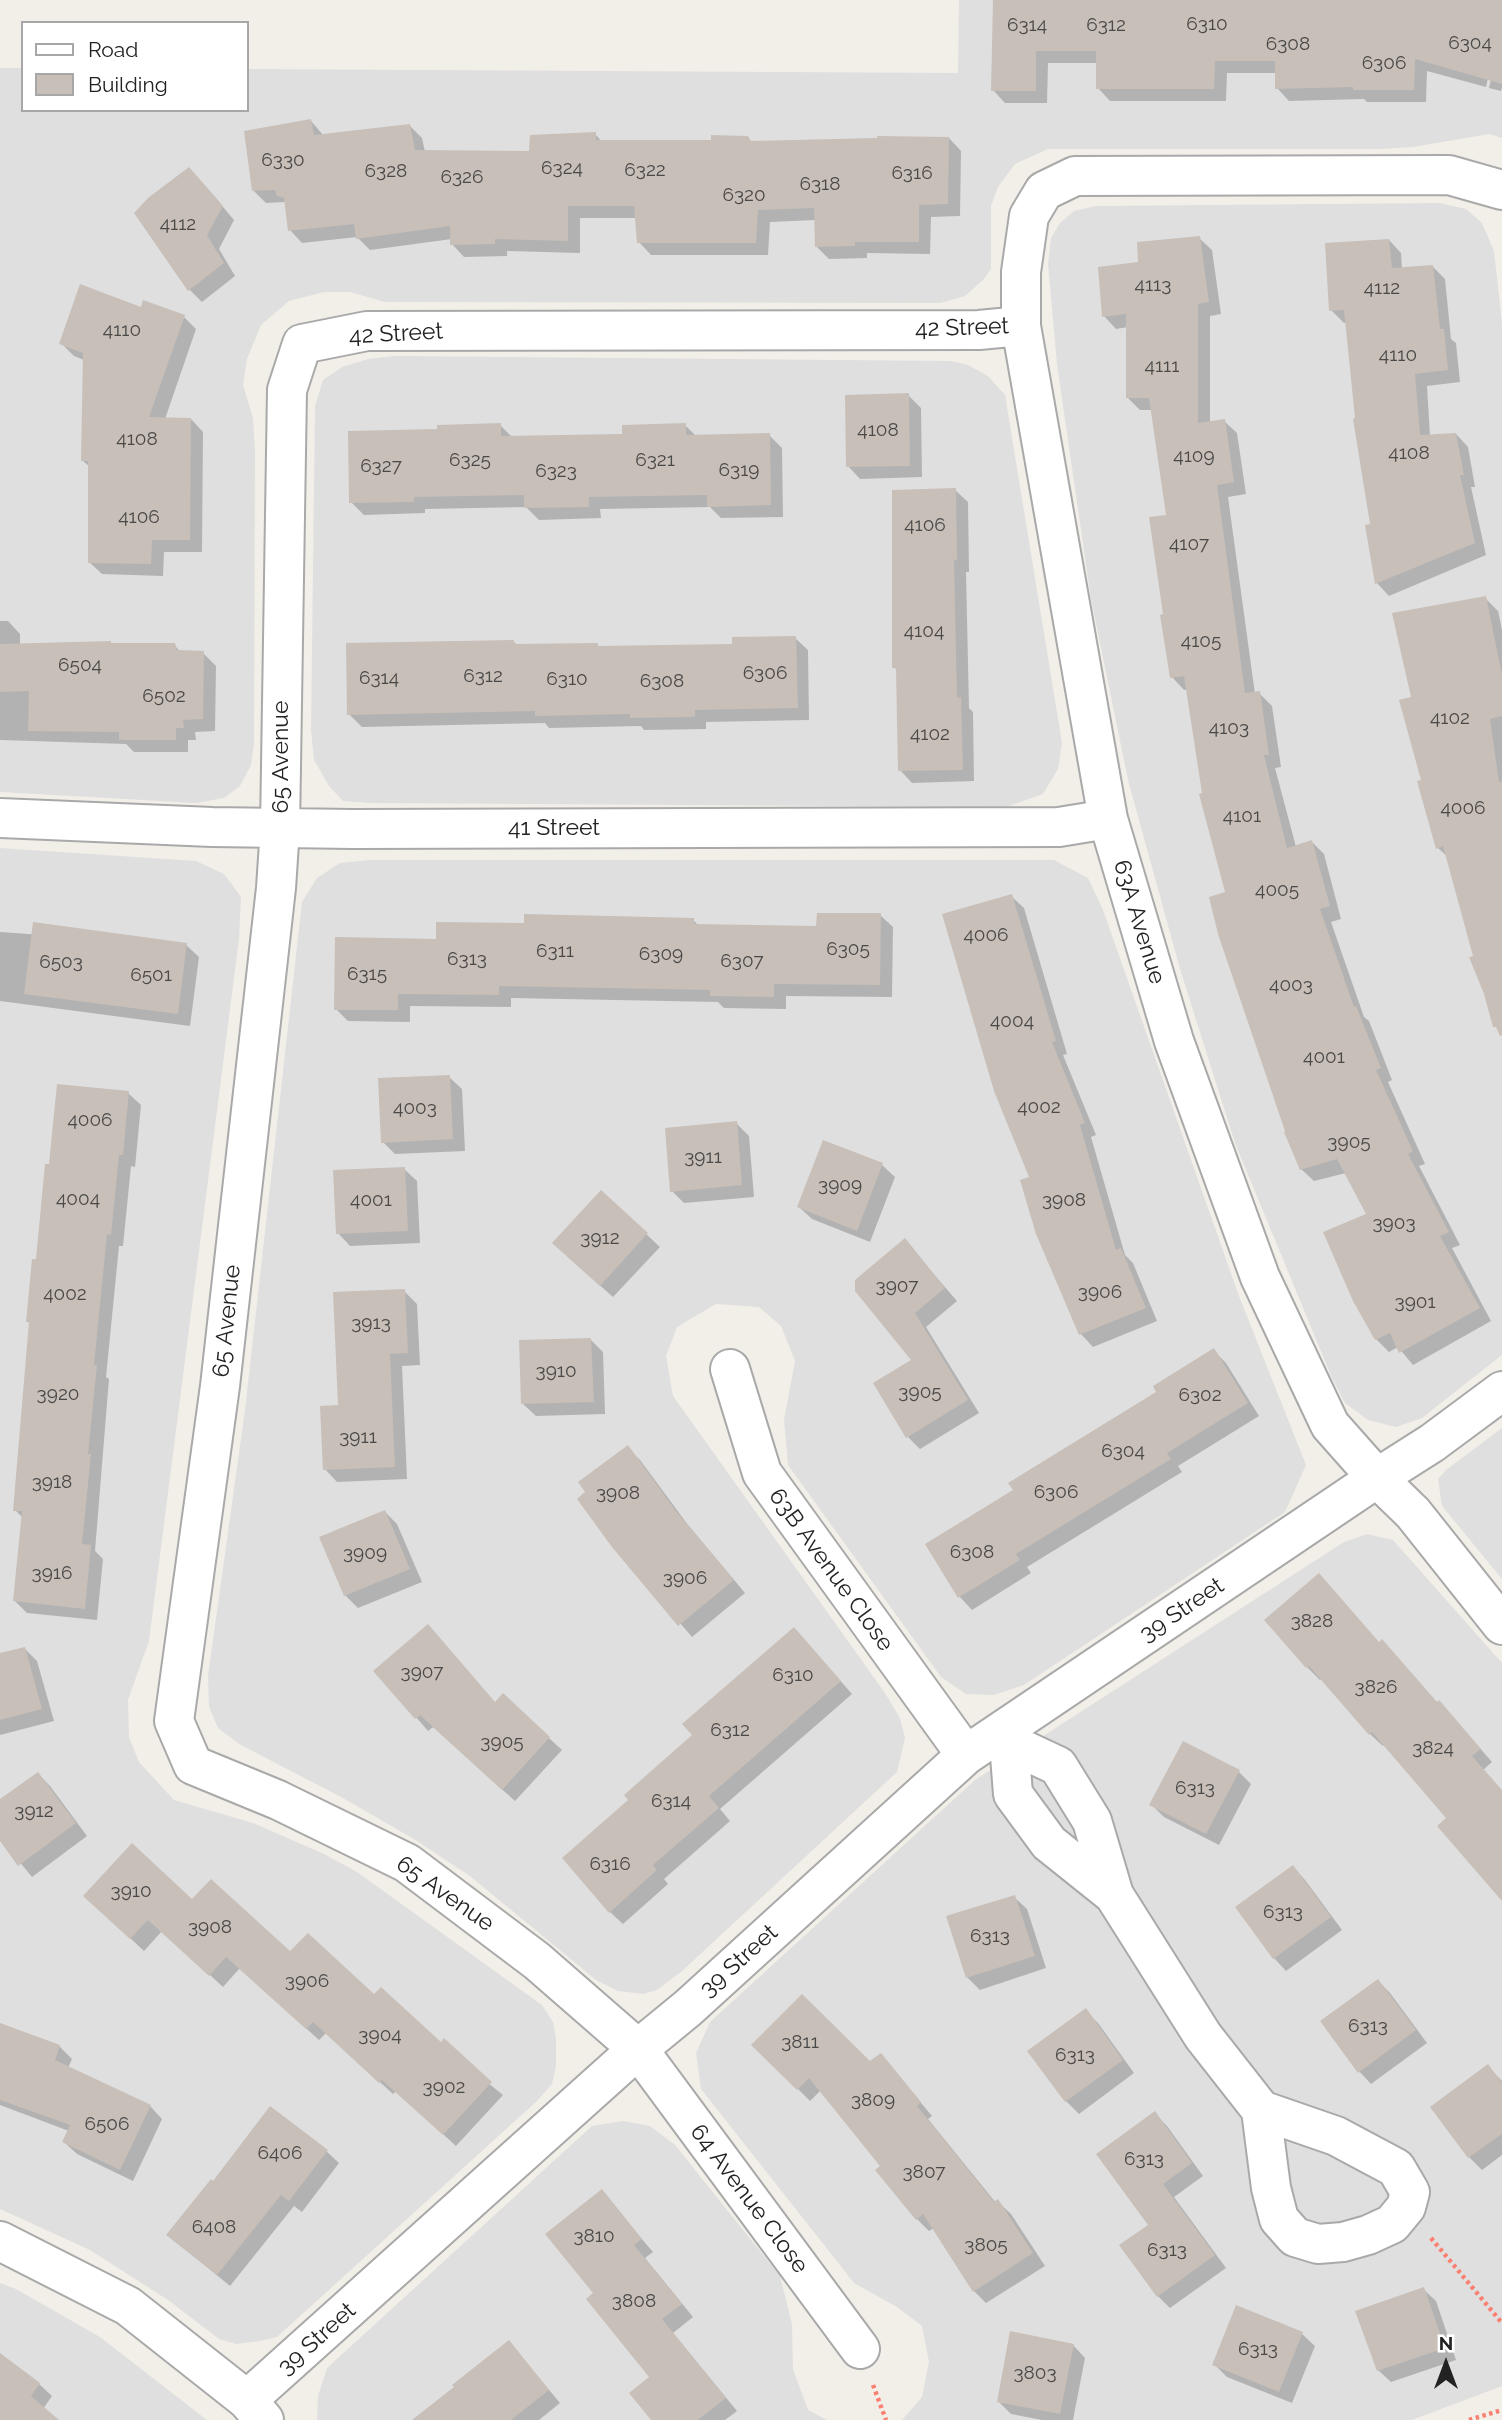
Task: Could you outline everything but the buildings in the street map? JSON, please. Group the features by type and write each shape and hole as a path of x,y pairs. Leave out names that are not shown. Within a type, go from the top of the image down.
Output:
{"street":[{"name":"42 Street","path":"302,344 367,331 979,330 1021,326 1021,272 1029,216 1044,191 1075,176 1448,175 1502,190"},
{"name":"63A Avenue","path":"1021,326 1108,819 1174,1041 1260,1277 1330,1425 1377,1478 1413,1513 1502,1625"},
{"name":"65 Avenue","path":"302,344 287,390 280,828 273,916 220,1386 174,1721 193,1765 278,1800 407,1863 537,1961 638,2049"},
{"name":"41 Street","path":"0,818 280,828 1059,827 1108,819"},
{"name":"63B Avenue Close","path":"730,1369 762,1473 966,1755"},
{"name":"39 Street","path":"0,2241 128,2306 256,2410 391,2273 966,1755 1005,1737 1377,1478 1432,1443 1502,1391"},
{"path":"1005,1737 1013,1794 1049,1843 1114,1895"},
{"path":"1005,1737 1058,1766 1092,1821 1114,1895 1203,2036 1261,2110 1271,2188 1279,2219 1295,2237 1318,2244 1343,2242 1392,2224 1406,2207 1410,2192 1396,2168 1336,2136 1261,2110"},
{"name":"64 Avenue Close","path":"638,2049 860,2348"}],"path":[{"path":"1406,2207 1502,2323"},
{"path":"1469,2420 1502,2410"}],"shaded area":[{"path":"959,0 1502,0 1502,138 1489,134 1413,147 1381,149 1048,149 1015,164 998,187 991,206 991,269 965,296 940,303 385,302 350,292 324,292 289,301 261,325 247,359 243,385 253,418 255,451 254,743 251,765 240,786 224,798 196,803 0,792 0,68 21,68 21,112 248,112 248,69 958,73"},
{"path":"1440,203 1466,209 1482,223 1494,251 1502,323 1502,1355 1422,1418 1396,1427 1368,1420 1345,1403 1332,1378 1235,1143 1180,969 1128,780 1091,599 1057,364 1048,264 1051,238 1060,223 1074,211 1096,206"},
{"path":"395,356 951,361 968,365 988,376 1005,395 1062,743 1058,769 1043,794 1006,807 343,801 329,786 314,760 311,730 315,406 323,380 342,367 368,359"},
{"path":"0,848 196,861 224,874 241,897 239,939 149,1641 128,1700 129,1737 139,1762 174,1800 253,1823 324,1854 357,1872 542,2005 553,2022 556,2039 556,2066 552,2084 537,2101 277,2337 260,2341 236,2344 219,2339 168,2300 90,2250 0,2209"},
{"path":"370,860 1054,860 1088,878 1103,910 1239,1296 1306,1465 1285,1512 1024,1685 994,1695 966,1694 941,1677 788,1465 784,1420 795,1361 781,1326 759,1307 716,1304 677,1327 666,1356 673,1396 885,1693 900,1718 905,1738 897,1772 681,1972 657,1990 643,1994 618,1991 596,1980 470,1876 414,1839 341,1797 239,1744 218,1728 209,1707 208,1676 245,1410 302,902 317,878 340,863"},
{"path":"1502,1428 1502,1579 1442,1506 1438,1479"},
{"path":"1367,1534 1393,1540 1502,1663 1502,2386 1412,2420 902,2420 922,2397 929,2362 922,2326 897,2307 854,2283 701,2089 696,2053 710,2022 975,1780 1344,1542"},
{"path":"623,2121 650,2126 675,2145 780,2276 792,2324 793,2369 808,2410 827,2420 317,2420 318,2396 327,2368 592,2126"},
{"path":"0,2283 16,2289 100,2337 207,2420 0,2420"}]}
